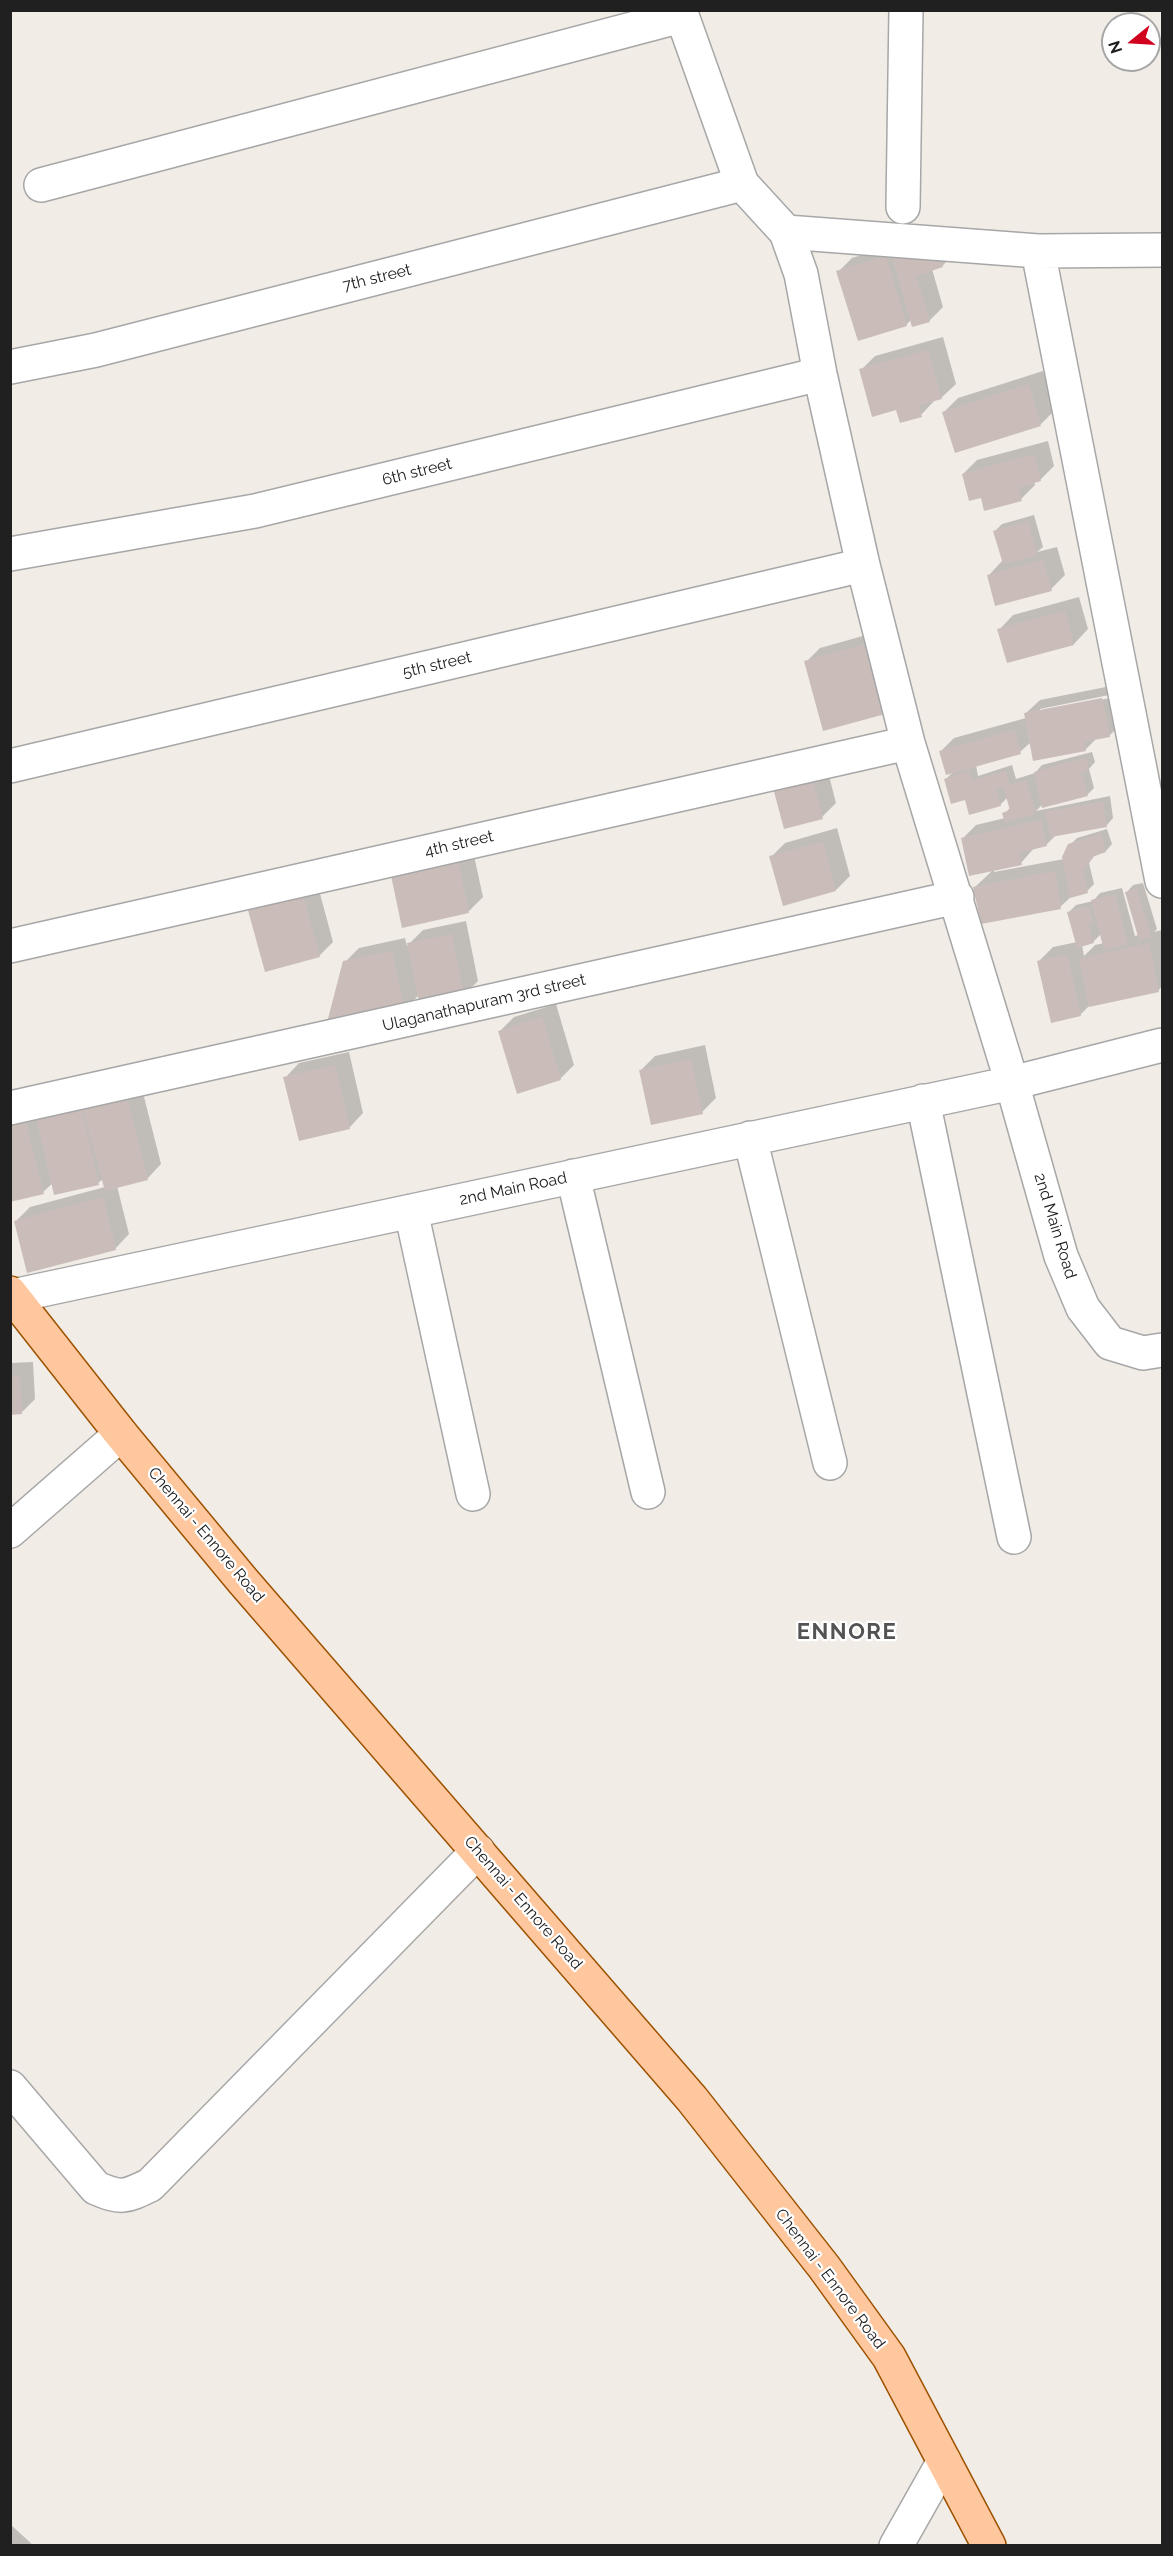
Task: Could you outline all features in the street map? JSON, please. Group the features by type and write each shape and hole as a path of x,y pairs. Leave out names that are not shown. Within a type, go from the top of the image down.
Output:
{"main road":[{"name":"Chennai - Ennore Road","path":"12,1294 121,1434 243,1581 692,2098 824,2267 889,2357 989,2546"}],"street":[{"path":"903,207 906,10"},
{"path":"41,185 681,13 742,184 786,232 801,274 820,374 862,565 908,742 1012,1083"},
{"name":"7th street","path":"10,367 96,350 742,184"},
{"path":"786,232 1038,252 1162,250"},
{"path":"1038,252 1162,881"},
{"name":"6th street","path":"10,554 255,511 820,374"},
{"name":"5th street","path":"10,766 862,565"},
{"name":"4th street","path":"10,946 908,742"},
{"name":"Ulaganathapuram 3rd street","path":"10,1108 957,897"},
{"name":"2nd Main Road","path":"12,1294 1012,1083 1162,1045"},
{"name":"2nd Main Road","path":"1012,1083 1061,1257 1083,1308 1110,1343 1143,1353 1162,1350"},
{"path":"923,1101 1014,1537"},
{"path":"750,1138 830,1463"},
{"path":"573,1176 648,1492"},
{"path":"411,1211 473,1494"},
{"path":"10,1531 121,1434"},
{"path":"10,2087 96,2188 116,2196 132,2194 150,2185 478,1851"},
{"path":"897,2546 944,2461"}],"building":[{"path":"921,244 926,260 940,255 943,267 916,276 930,322 912,327 891,253"},
{"path":"886,256 907,326 858,341 836,271"},
{"path":"928,350 942,399 919,405 922,417 900,423 896,410 872,417 859,369"},
{"path":"1029,384 1041,426 955,453 942,412"},
{"path":"1034,454 1041,481 1018,488 1022,501 984,511 981,498 969,501 962,474"},
{"path":"1028,521 1037,555 1003,564 993,531"},
{"path":"1043,560 1052,591 995,606 987,575"},
{"path":"1065,611 1074,645 1007,663 997,629"},
{"path":"870,643 889,713 823,731 804,661"},
{"path":"1102,698 1110,737 1084,742 1086,751 1033,761 1024,713"},
{"path":"1014,730 1021,754 946,775 939,751"},
{"path":"1086,758 1089,770 1081,773 1088,796 1042,808 1034,772"},
{"path":"969,771 972,781 1005,771 1010,785 1026,780 1036,813 1005,823 1002,813 1010,810 1003,787 996,789 1001,806 969,815 965,800 951,804 944,779"},
{"path":"811,773 823,819 784,829 772,784"},
{"path":"1103,802 1107,827 1051,837 1045,812"},
{"path":"1041,820 1047,846 1019,853 1022,865 969,876 961,838"},
{"path":"1101,834 1106,852 1092,857 1083,871 1088,893 1070,898 1062,857 1068,844"},
{"path":"823,842 836,891 783,906 769,856"},
{"path":"456,851 469,913 402,928 389,866"},
{"path":"1055,871 1061,909 981,924 973,887"},
{"path":"301,888 320,957 265,972 246,903"},
{"path":"1137,889 1151,937 1139,940 1125,892"},
{"path":"1115,894 1128,944 1104,950 1091,900"},
{"path":"1088,906 1093,923 1088,924 1094,943 1077,948 1067,912"},
{"path":"452,934 464,997 420,1006 407,943"},
{"path":"1149,943 1159,992 1089,1007 1079,959"},
{"path":"392,951 405,1011 325,1030 343,961"},
{"path":"1067,954 1081,1016 1051,1023 1037,961"},
{"path":"542,1017 561,1080 517,1094 498,1031"},
{"path":"691,1059 703,1114 651,1125 639,1070"},
{"path":"335,1065 350,1129 299,1141 283,1077"},
{"path":"126,1094 148,1180 105,1191 82,1106"},
{"path":"81,1106 99,1185 54,1195 36,1117"},
{"path":"26,1123 44,1194 10,1202 10,1126"},
{"path":"103,1197 116,1250 27,1273 14,1221"},
{"path":"20,1375 22,1414 10,1415 10,1376"}],"district":[{"name":"ENNORE","path":"847,1632"}]}
